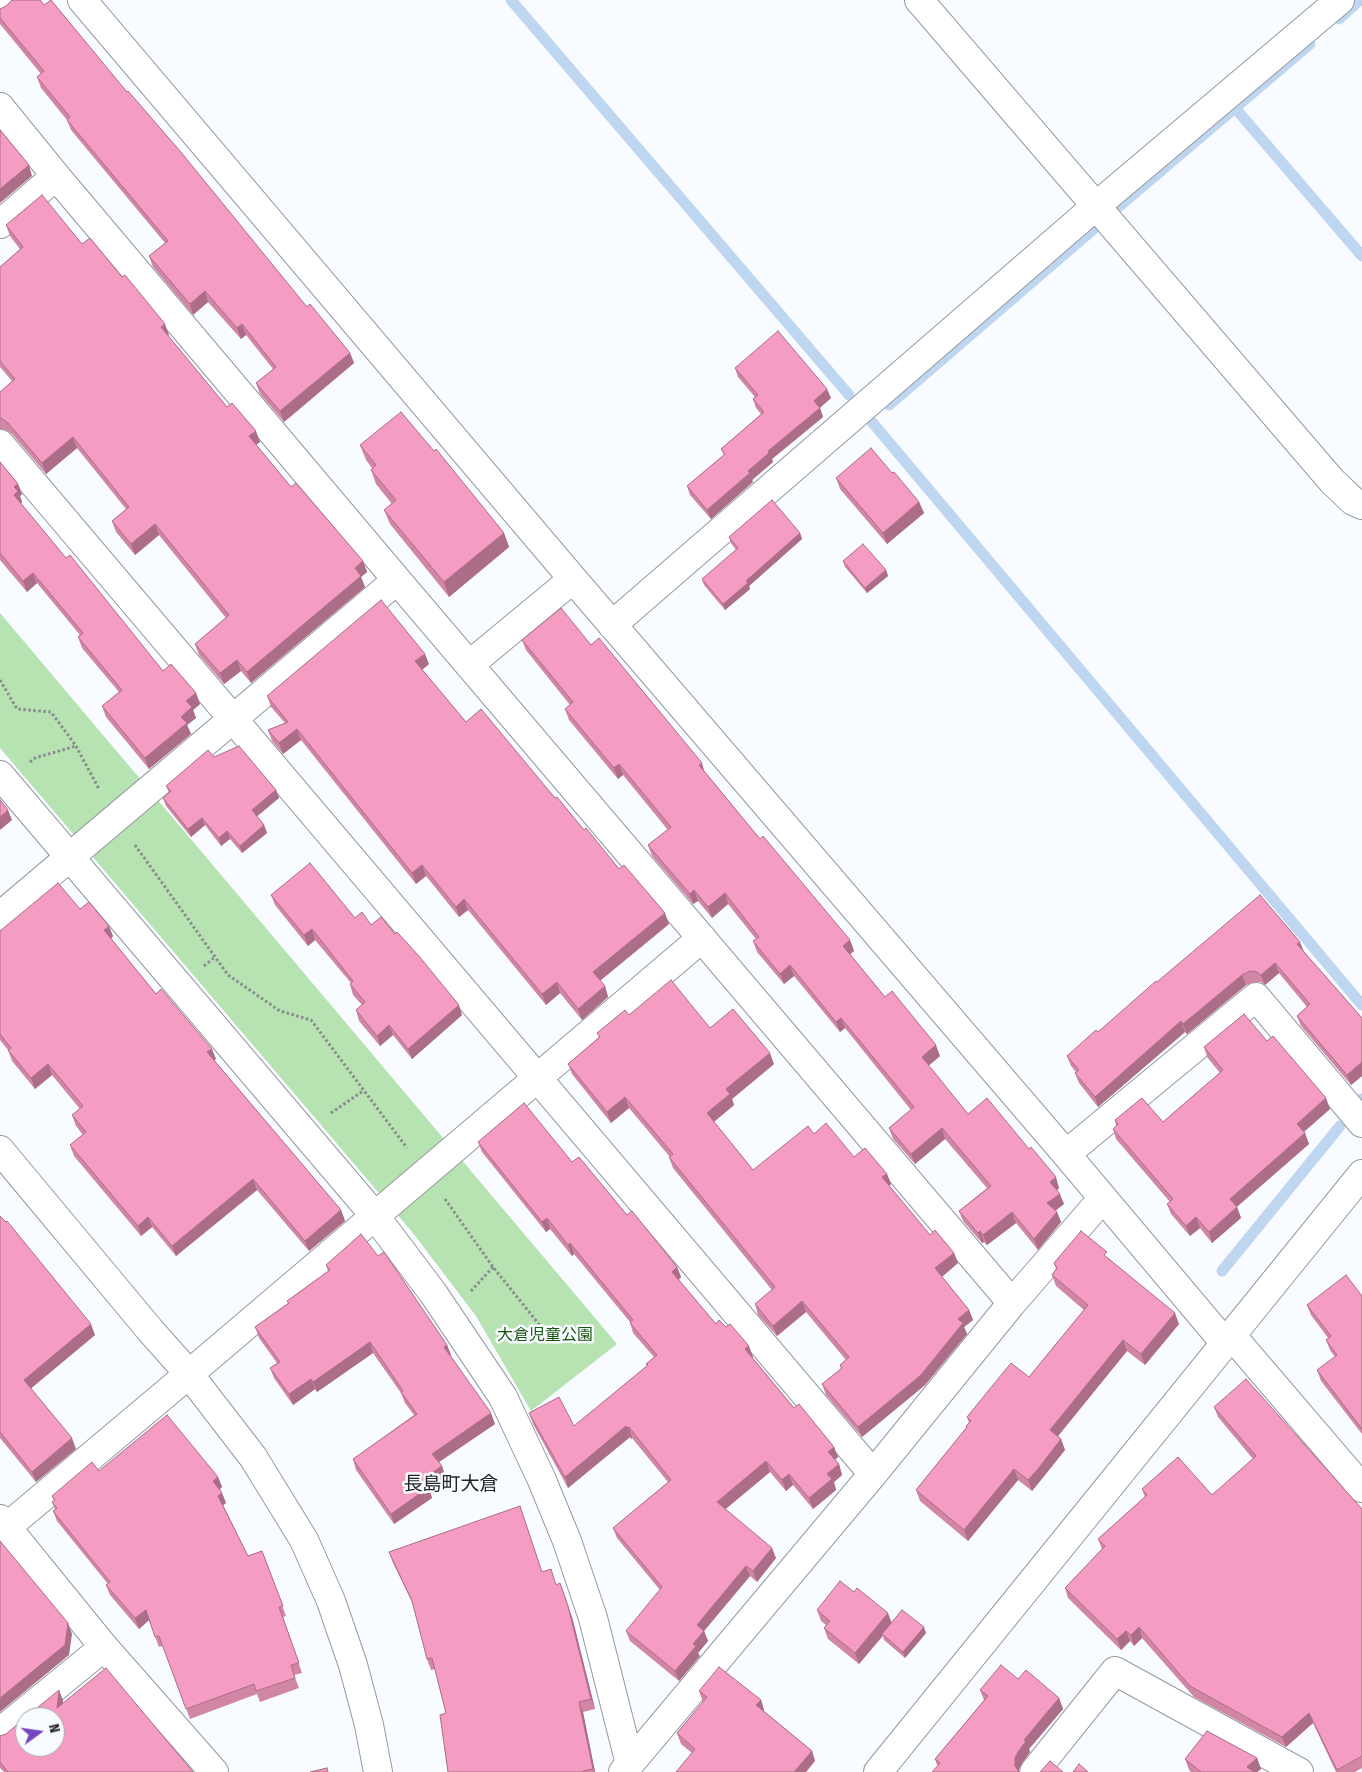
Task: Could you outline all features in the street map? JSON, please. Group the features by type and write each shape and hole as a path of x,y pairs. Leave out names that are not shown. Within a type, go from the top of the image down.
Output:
{"street":[{"path":"0,5 6,0"},
{"path":"82,0 573,580 1103,1198 1362,1488"},
{"path":"920,0 1332,481 1353,501 1362,505"},
{"path":"612,624 1096,206 1340,0"},
{"path":"0,108 397,580 1012,1304"},
{"path":"0,224 56,176"},
{"path":"0,444 873,1474"},
{"path":"0,916 397,580"},
{"path":"469,665 573,580"},
{"path":"2,778 375,1216 433,1293 503,1397 541,1478 567,1541 593,1618 626,1768"},
{"path":"214,1772 104,1646 3,1523 189,1374 702,938"},
{"path":"1066,1154 1256,997 1362,1122"},
{"path":"0,1150 189,1374 253,1456 304,1540 331,1601 353,1665 378,1772"},
{"path":"878,1772 1362,1174"},
{"path":"626,1768 873,1474 1012,1304 1103,1198"},
{"path":"0,1732 104,1646"},
{"path":"1034,1772 1115,1671 1300,1772"}],"path":[{"path":"0,680 17,709 51,712 76,746 116,818 228,976 280,1011 311,1020 425,1172 493,1267 550,1338"},
{"path":"2,778 35,758 76,746"},
{"path":"304,1133 363,1090"}],"green space":[{"name":"大倉児童公園","path":"0,613 617,1344 531,1411 476,1316 413,1233 0,748"}],"building":[{"path":"12,0 40,0 44,5 51,0 127,92 180,151 307,307 310,304 350,353 280,411 256,383 276,367 242,324 237,328 205,291 190,304 149,256 168,241 67,120 70,117 37,77 44,71 0,18 0,9"},
{"path":"0,130 29,165 0,189"},
{"path":"42,195 82,244 90,238 122,277 125,275 165,324 161,327 227,407 232,403 256,431 249,436 291,487 296,483 363,561 355,568 361,576 247,672 237,660 220,673 195,644 229,615 155,524 131,544 112,521 129,507 73,437 42,463 8,423 0,418 0,392 15,379 0,361 0,267 23,247 6,225"},
{"path":"778,331 827,389 814,401 820,408 768,451 769,453 748,471 750,473 707,510 687,486 725,454 721,449 764,412 753,399 758,395 735,368"},
{"path":"401,412 434,451 436,449 504,533 444,582 384,510 396,500 371,470 376,465 360,445"},
{"path":"871,448 919,502 883,533 836,478"},
{"path":"0,462 18,484 14,487 18,491 14,495 66,558 70,555 163,671 171,664 196,693 186,701 192,707 181,717 187,723 145,758 102,706 122,690 78,637 83,633 33,573 23,581 0,553"},
{"path":"772,500 800,533 746,581 748,583 723,604 702,579 738,548 729,537"},
{"path":"863,544 886,570 865,588 843,561"},
{"path":"381,600 425,654 415,661 466,722 481,709 555,798 557,797 584,830 586,828 619,869 624,865 665,913 593,972 605,986 578,1009 557,982 542,994 464,899 456,907 422,865 412,873 297,729 279,743 268,730 288,722 267,696"},
{"path":"561,608 591,645 599,638 702,763 699,765 760,839 763,836 850,940 843,946 885,997 892,991 936,1045 922,1057 968,1114 987,1098 1029,1149 1031,1147 1056,1177 1050,1182 1060,1194 1047,1203 1057,1212 1034,1239 1012,1212 983,1235 980,1231 978,1233 959,1211 991,1186 942,1128 911,1154 889,1128 914,1107 841,1018 836,1022 790,965 780,974 753,941 759,937 725,893 708,907 694,890 690,894 648,845 671,827 619,764 614,768 565,709 573,702 522,640"},
{"path":"239,746 276,790 252,810 264,825 240,846 227,831 219,838 202,818 188,829 163,798 171,791 166,786 208,750 214,757"},
{"path":"0,800 8,810 0,817"},
{"path":"310,863 355,918 362,912 371,925 381,917 395,934 397,932 459,1005 408,1049 389,1025 377,1036 356,1010 365,1002 350,984 353,981 312,929 304,935 271,895"},
{"path":"58,883 80,909 89,902 109,926 104,930 156,994 161,989 212,1049 207,1052 341,1210 305,1241 253,1179 172,1246 148,1217 138,1226 70,1145 86,1132 72,1115 83,1106 48,1064 31,1078 8,1050 11,1048 0,1034 0,931"},
{"path":"1260,895 1300,942 1297,944 1362,1018 1362,1062 1347,1075 1297,1016 1310,1004 1275,963 1261,975 1250,971 1242,975 1183,1024 1181,1021 1095,1097 1075,1073 1079,1070 1067,1056"},
{"path":"671,980 710,1028 733,1009 770,1053 726,1089 730,1094 707,1113 753,1170 808,1126 814,1134 826,1123 854,1157 865,1148 887,1174 882,1177 930,1235 935,1230 954,1253 935,1268 969,1310 958,1319 963,1323 921,1375 858,1427 822,1384 842,1368 840,1365 849,1357 802,1301 773,1326 755,1304 775,1287 669,1157 673,1154 625,1097 607,1112 568,1064 600,1037 597,1033 625,1010 629,1015"},
{"path":"1244,1014 1267,1041 1273,1036 1326,1098 1297,1124 1305,1133 1230,1199 1237,1207 1209,1232 1196,1217 1186,1226 1167,1204 1173,1199 1113,1129 1118,1124 1115,1120 1142,1098 1163,1122 1223,1070 1204,1047"},
{"path":"524,1103 572,1162 579,1157 627,1215 632,1211 677,1267 672,1272 716,1324 719,1320 726,1327 730,1324 749,1346 745,1349 794,1408 799,1404 834,1447 828,1452 839,1464 827,1474 832,1479 809,1498 789,1474 782,1480 766,1461 717,1502 772,1548 753,1571 746,1566 697,1625 704,1631 693,1644 696,1646 675,1671 626,1631 662,1587 613,1528 671,1480 629,1427 627,1428 626,1426 565,1477 529,1413 559,1397 574,1426 648,1365 646,1364 657,1355 630,1323 633,1320 570,1243 568,1245 547,1218 542,1222 478,1142"},
{"path":"0,1216 7,1221 91,1324 24,1380 72,1438 32,1472 0,1432"},
{"path":"1081,1231 1107,1252 1104,1255 1175,1313 1141,1354 1123,1340 1050,1430 1061,1439 1038,1469 1028,1480 1014,1469 964,1530 916,1490 967,1427 971,1421 967,1417 1011,1363 1029,1377 1088,1305 1052,1275 1057,1268 1054,1263"},
{"path":"361,1234 378,1256 384,1252 447,1345 444,1347 491,1413 432,1454 442,1466 423,1479 429,1487 391,1514 353,1459 417,1414 370,1342 313,1382 311,1379 289,1394 270,1368 280,1362 255,1327 330,1270 326,1265"},
{"path":"1346,1275 1362,1296 1362,1429 1317,1370 1337,1355 1326,1340 1331,1336 1307,1305"},
{"path":"1246,1379 1362,1509 1362,1756 1337,1770 1309,1713 1282,1737 1190,1686 1139,1627 1131,1635 1126,1631 1117,1639 1065,1588 1105,1546 1098,1539 1147,1495 1142,1489 1178,1457 1212,1495 1256,1456 1214,1407"},
{"path":"167,1415 218,1477 213,1481 222,1493 218,1496 248,1556 262,1551 283,1606 279,1607 299,1663 291,1665 295,1678 256,1691 254,1684 186,1709 159,1636 155,1637 146,1610 135,1618 106,1585 110,1582 53,1511 57,1508 52,1502 55,1500 52,1496 92,1462 99,1471"},
{"path":"520,1506 542,1572 551,1569 556,1585 560,1583 568,1606 591,1699 579,1702 593,1769 583,1772 448,1772 440,1715 446,1713 432,1658 427,1659 412,1601 389,1552"},
{"path":"0,1541 68,1623 65,1645 0,1698"},
{"path":"840,1581 854,1592 857,1588 888,1613 855,1653 824,1628 830,1621 817,1610"},
{"path":"902,1610 924,1627 903,1652 882,1634"},
{"path":"1001,1665 1018,1679 1026,1670 1059,1698 1024,1740 1026,1741 1015,1758 1015,1766 1019,1772 932,1772 940,1763 935,1759 988,1696 980,1690"},
{"path":"719,1667 761,1700 756,1705 812,1751 794,1772 676,1772 695,1749 677,1733 707,1697 699,1691"},
{"path":"106,1668 193,1772 8,1772 0,1762 0,1736 6,1734 15,1726 15,1757 65,1757 65,1707 58,1707"},
{"path":"59,1690 57,1707 38,1707"},
{"path":"1207,1731 1257,1758 1247,1767 1254,1772 1201,1772 1185,1759"},
{"path":"1050,1761 1063,1772 1040,1772"},
{"path":"1079,1764 1088,1772 1073,1772"},
{"path":"327,1768 328,1772 310,1772"}],"waterway":[{"path":"511,0 849,395"},
{"path":"1339,19 1360,0"},
{"path":"1116,209 1310,44"},
{"path":"1235,108 1362,256"},
{"path":"889,405 1097,226"},
{"path":"872,422 1362,1005"},
{"path":"1222,1271 1340,1126"}],"district":[{"name":"長島町大倉","path":"451,1485"}]}
